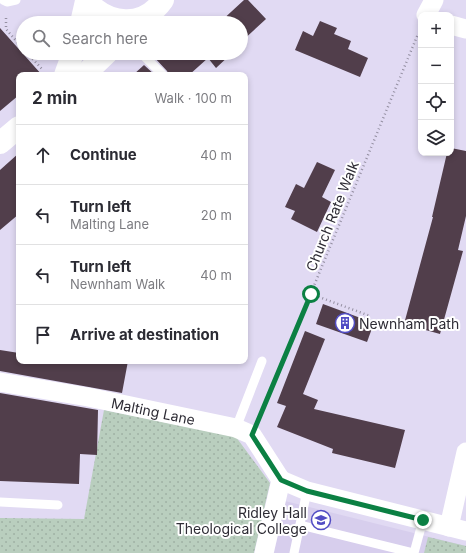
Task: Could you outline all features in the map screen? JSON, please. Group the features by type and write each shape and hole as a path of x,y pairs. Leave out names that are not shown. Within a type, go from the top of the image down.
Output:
{"main road":[{"path":"86,0 100,13 107,16"},
{"path":"83,16 86,0"},
{"path":"147,16 158,8 163,0"},
{"path":"56,72 67,60"},
{"path":"87,72 100,60"},
{"path":"0,142 16,129"}],"street":[{"path":"428,12 434,0"},
{"path":"454,25 466,29"},
{"name":"Malting Lane","path":"0,382 88,397 244,432"},
{"path":"244,432 281,480 307,491 458,529 466,452"},
{"path":"264,553 281,480"}],"lane":[{"path":"148,60 160,72"},
{"path":"244,432 262,361"},
{"path":"294,553 307,491"},
{"path":"0,502 58,505"},
{"path":"300,525 414,553 423,520"}],"path":[{"path":"8,1 6,29 16,41"},
{"name":"Church Rate Walk","path":"244,432 311,294 418,34"},
{"path":"37,60 54,72"},
{"path":"311,294 370,316"}],"shaded area":[{"name":"Ridley Hall Theological College","path":"285,501 466,546 466,553 274,553"}],"green space":[{"path":"104,410 236,437 270,483 254,553 0,553 0,518 84,519"},
{"path":"428,537 466,546 466,553 424,553"}],"building":[{"path":"244,0 248,0 266,19 248,36 248,16 227,16"},
{"path":"320,21 337,28 334,34 351,41 348,49 368,58 360,77 295,50 303,31 313,36"},
{"path":"0,28 16,46 16,60 29,60 39,72 16,72 16,98 0,111"},
{"path":"157,60 206,60 192,72 167,71"},
{"path":"210,60 225,60 216,68"},
{"path":"144,65 152,72 136,72"},
{"path":"454,149 466,151 466,216 458,250 463,251 440,334 404,324 446,156 454,156"},
{"path":"16,156 16,217 0,230 0,170"},
{"path":"317,162 335,170 322,197 331,202 317,232 291,219 295,211 285,207 296,184 304,188"},
{"name":"Newnham Path","path":"323,304 374,323 367,342 316,324"},
{"path":"305,331 325,339 303,394 318,400 314,409 405,430 395,468 332,453 333,449 277,427 286,406 277,403"},
{"path":"0,350 16,353 16,364 127,364 122,393 0,371"},
{"path":"0,393 98,410 97,455 80,454 79,484 0,481"}],"place":[{"name":"Newnham Path","path":"345,323"},
{"name":"Ridley Hall Theological College","path":"321,520"}],"route":[{"path":"311,294 252,435 281,480 307,491 423,520"}]}
